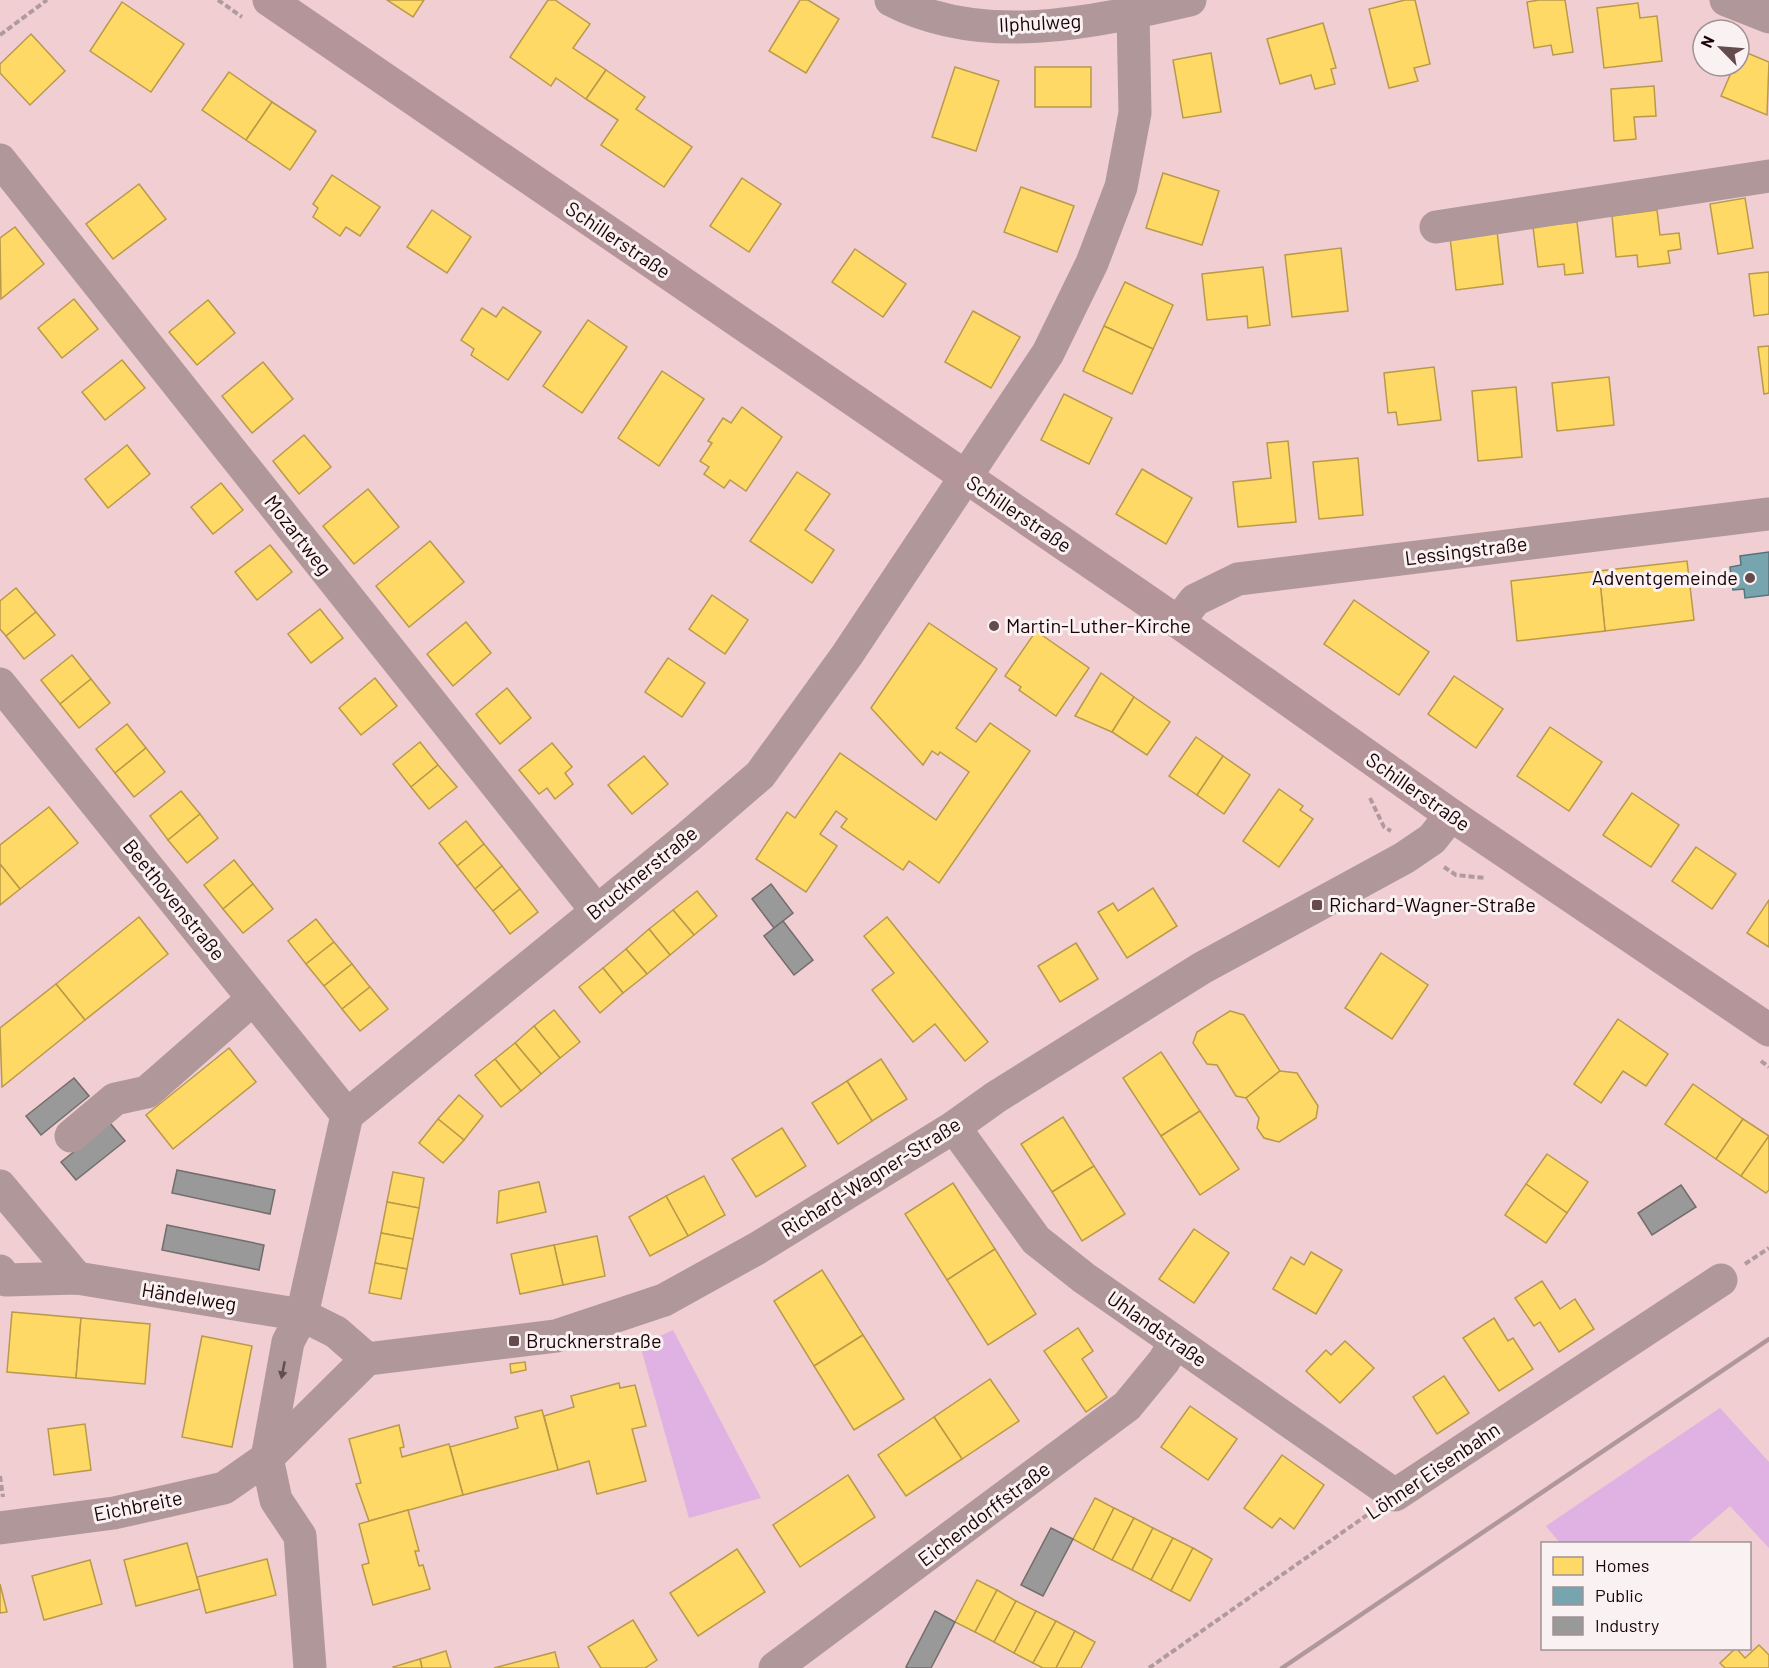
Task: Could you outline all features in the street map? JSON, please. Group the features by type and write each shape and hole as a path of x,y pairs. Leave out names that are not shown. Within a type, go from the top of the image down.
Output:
{"main road":[{"name":"Schillerstraße","path":"269,0 1178,622 1451,815 1769,1030"}],"street":[{"name":"Ilphulweg","path":"891,0 910,10 957,22 1009,28 1107,20 1190,0"},
{"path":"1726,0 1769,17"},
{"name":"Brucknerstraße","path":"347,1115 688,837 760,775 847,655 1048,353 1092,263 1121,187 1135,113 1133,13"},
{"name":"Mozartweg","path":"0,160 596,910"},
{"path":"1436,227 1769,176"},
{"name":"Lessingstraße","path":"1178,622 1195,600 1238,579 1769,514"},
{"name":"Beethovenstraße","path":"0,684 347,1115"},
{"name":"Richard-Wagner-Straße","path":"367,1359 556,1336 664,1300 756,1249 954,1127 996,1097 1202,968 1404,858 1432,839 1451,815"},
{"path":"71,1136 115,1100 147,1092 253,999"},
{"path":"310,1668 300,1536 276,1500 267,1458 288,1342 302,1315 347,1115"},
{"name":"Uhlandstraße","path":"954,1127 1036,1240 1084,1278 1395,1495"},
{"path":"0,1186 77,1278"},
{"name":"Händelweg","path":"0,1271 6,1280 77,1278 302,1315"},
{"name":"Löhner Eisenbahn","path":"1395,1495 1721,1280"},
{"path":"267,1458 367,1359 336,1332 302,1315"},
{"name":"Eichendorffstraße","path":"775,1668 1127,1406 1164,1361 1175,1342"},
{"name":"Eichbreite","path":"0,1528 114,1513 224,1488 267,1458"}],"path":[{"path":"0,35 47,0"},
{"name":"Löhner Eisenbahn","path":"1149,1668 1395,1495"}],"shaded area":[{"path":"673,1330 761,1498 689,1518 640,1345"},
{"path":"1720,1408 1769,1462 1769,1548 1730,1506 1688,1542 1559,1542 1546,1526"}],"building: Homes":[{"path":"387,0 424,0 413,17"},
{"path":"548,0 555,0 590,24 573,48 606,70 586,99 556,78 551,86 510,57"},
{"path":"800,0 808,0 839,19 806,73 769,51"},
{"path":"1405,0 1415,0 1430,64 1414,68 1418,81 1389,88 1369,9"},
{"path":"1565,0 1573,52 1553,55 1551,45 1534,48 1527,2"},
{"path":"122,2 184,44 151,92 90,51"},
{"path":"1638,3 1640,18 1657,16 1662,61 1604,68 1597,8"},
{"path":"1323,23 1336,68 1331,69 1335,84 1315,89 1311,75 1280,84 1267,39"},
{"path":"31,34 65,71 30,105 0,73 0,64"},
{"path":"1211,53 1221,112 1183,118 1173,60"},
{"path":"1751,55 1769,62 1767,115 1721,96 1729,78 1751,78"},
{"path":"955,67 999,81 976,151 932,137"},
{"path":"1035,67 1091,67 1091,107 1035,107"},
{"path":"606,70 645,97 636,109 692,147 664,187 601,145 618,120 586,99"},
{"path":"229,72 272,102 246,140 202,110"},
{"path":"1654,86 1656,116 1634,117 1636,139 1614,141 1611,89"},
{"path":"272,102 316,131 290,170 246,140"},
{"path":"1163,173 1219,191 1202,245 1146,228"},
{"path":"332,175 380,207 360,236 346,227 340,236 313,217 318,208 313,204"},
{"path":"742,178 781,204 749,252 710,226"},
{"path":"139,184 166,219 113,259 86,224"},
{"path":"1021,187 1074,206 1057,252 1004,232"},
{"path":"1745,198 1753,248 1718,254 1710,204"},
{"path":"432,210 471,237 447,273 407,247"},
{"path":"1657,210 1660,235 1679,233 1681,249 1668,251 1670,263 1638,267 1637,255 1616,257 1612,216"},
{"path":"1577,222 1583,273 1565,275 1564,264 1538,267 1533,227"},
{"path":"15,227 44,264 1,299 0,238"},
{"path":"1497,231 1503,284 1456,290 1450,237"},
{"path":"1341,248 1348,311 1292,317 1285,255"},
{"path":"855,249 906,284 883,317 832,282"},
{"path":"1263,267 1270,325 1248,328 1247,316 1207,320 1202,274"},
{"path":"1769,272 1769,314 1754,316 1749,274"},
{"path":"1125,282 1173,305 1153,349 1104,326"},
{"path":"74,299 98,329 62,358 38,328"},
{"path":"208,300 235,333 197,365 169,332"},
{"path":"503,307 541,332 508,380 471,355 474,349 461,340 482,308 496,317"},
{"path":"973,311 1020,337 991,388 945,362"},
{"path":"588,320 627,347 582,413 543,386"},
{"path":"1104,326 1153,349 1132,394 1083,371"},
{"path":"1769,346 1769,393 1764,394 1758,347"},
{"path":"122,360 145,388 105,420 82,392"},
{"path":"263,362 293,399 252,433 222,396"},
{"path":"1434,367 1441,420 1398,425 1396,412 1388,413 1384,373"},
{"path":"662,371 704,399 659,466 618,438"},
{"path":"1609,377 1614,425 1557,431 1552,383"},
{"path":"1516,387 1522,457 1478,461 1472,391"},
{"path":"1064,394 1112,418 1089,464 1041,440"},
{"path":"742,407 782,437 746,491 730,480 724,488 704,474 709,467 700,461 712,443 708,441 723,418 731,423"},
{"path":"304,435 331,467 299,494 273,461"},
{"path":"1288,441 1296,522 1238,527 1233,482 1271,478 1267,443"},
{"path":"127,445 150,474 108,508 85,479"},
{"path":"1358,458 1363,515 1319,519 1313,462"},
{"path":"1142,469 1192,498 1166,544 1116,514"},
{"path":"797,472 830,494 805,530 834,550 812,583 750,541"},
{"path":"221,483 243,510 213,534 191,507"},
{"path":"368,489 399,527 354,564 323,526"},
{"path":"430,541 464,582 409,627 376,586"},
{"path":"270,545 292,572 257,600 235,572"},
{"path":"1687,561 1694,620 1605,631 1599,571"},
{"path":"1599,571 1605,631 1517,641 1511,581"},
{"path":"16,588 36,612 6,636 0,629 0,601"},
{"path":"712,595 748,620 725,654 689,629"},
{"path":"1354,600 1429,652 1399,695 1324,644"},
{"path":"320,609 343,638 311,663 288,634"},
{"path":"36,612 55,635 24,659 6,636"},
{"path":"466,622 491,653 453,686 427,654"},
{"path":"929,623 997,669 956,728 976,742 990,723 1030,751 939,883 909,861 903,870 841,827 847,819 836,811 820,834 837,846 806,892 756,859 787,812 795,818 840,753 936,820 969,772 940,752 938,755 932,751 923,765 871,708"},
{"path":"1036,631 1089,668 1056,716 1019,690 1021,687 1005,676"},
{"path":"72,655 91,679 60,704 41,680"},
{"path":"668,658 705,683 682,717 645,692"},
{"path":"1101,673 1134,697 1112,732 1075,716"},
{"path":"1454,676 1503,709 1476,748 1428,714"},
{"path":"375,678 397,706 361,735 339,708"},
{"path":"91,679 110,703 79,728 60,704"},
{"path":"507,688 531,718 500,744 476,714"},
{"path":"1134,697 1170,722 1147,755 1112,732"},
{"path":"127,724 146,748 115,773 96,749"},
{"path":"1550,727 1602,762 1569,811 1517,776"},
{"path":"1196,737 1223,756 1197,795 1169,776"},
{"path":"420,742 438,765 411,787 393,764"},
{"path":"552,743 572,767 565,773 573,784 555,799 547,788 539,794 519,770"},
{"path":"146,748 165,772 134,797 115,773"},
{"path":"644,756 668,784 632,814 608,785"},
{"path":"1223,756 1250,775 1224,814 1197,795"},
{"path":"438,765 457,787 429,809 411,787"},
{"path":"1279,789 1303,806 1300,810 1313,819 1279,867 1243,841"},
{"path":"181,791 200,814 168,840 150,816"},
{"path":"1632,793 1679,825 1651,867 1603,835"},
{"path":"49,807 78,843 20,889 0,864 0,845"},
{"path":"200,814 218,838 187,863 168,840"},
{"path":"466,821 484,844 457,866 439,843"},
{"path":"484,844 502,866 475,889 457,866"},
{"path":"1696,847 1736,874 1712,909 1672,881"},
{"path":"234,860 253,884 223,909 204,885"},
{"path":"0,864 20,889 0,905"},
{"path":"502,866 520,889 493,911 475,889"},
{"path":"253,884 273,909 243,933 223,909"},
{"path":"1153,888 1177,926 1127,958 1098,912 1113,903 1118,911"},
{"path":"520,889 538,912 510,934 493,911"},
{"path":"697,891 717,916 694,935 673,910"},
{"path":"1769,900 1769,947 1747,933"},
{"path":"673,910 694,935 670,955 649,929"},
{"path":"139,917 168,954 85,1020 56,984"},
{"path":"887,917 988,1042 965,1061 935,1024 913,1042 872,990 894,973 864,936"},
{"path":"316,919 334,942 306,964 288,941"},
{"path":"649,929 670,955 647,974 626,949"},
{"path":"334,942 352,964 324,986 306,964"},
{"path":"1076,943 1098,979 1060,1002 1038,966"},
{"path":"626,949 647,974 623,993 603,968"},
{"path":"1381,953 1428,985 1392,1039 1345,1008"},
{"path":"352,964 370,987 342,1009 324,986"},
{"path":"603,968 623,993 600,1013 579,987"},
{"path":"56,984 85,1020 2,1087 0,1028"},
{"path":"370,987 388,1009 360,1031 342,1009"},
{"path":"554,1010 580,1042 560,1058 534,1026"},
{"path":"1230,1011 1244,1015 1280,1071 1246,1098 1236,1096 1217,1065 1207,1064 1193,1043 1197,1032"},
{"path":"1618,1019 1668,1054 1646,1086 1623,1071 1601,1103 1574,1084"},
{"path":"534,1026 560,1058 541,1074 515,1043"},
{"path":"515,1043 541,1074 521,1091 495,1059"},
{"path":"229,1048 256,1082 173,1149 146,1115"},
{"path":"1161,1052 1200,1111 1161,1136 1123,1078"},
{"path":"495,1059 521,1091 501,1107 475,1075"},
{"path":"881,1059 907,1099 872,1121 847,1081"},
{"path":"1280,1071 1297,1073 1318,1106 1316,1118 1279,1142 1264,1138 1257,1128 1259,1118 1246,1098"},
{"path":"847,1081 872,1121 838,1144 812,1103"},
{"path":"1693,1084 1743,1119 1716,1159 1665,1124"},
{"path":"459,1095 483,1116 464,1140 438,1119"},
{"path":"1200,1111 1239,1169 1200,1195 1161,1136"},
{"path":"1063,1117 1094,1166 1052,1192 1021,1144"},
{"path":"438,1119 464,1140 443,1163 419,1143"},
{"path":"1743,1119 1769,1136 1741,1176 1716,1159"},
{"path":"782,1128 806,1166 756,1197 732,1159"},
{"path":"1769,1136 1769,1190 1766,1193 1741,1176"},
{"path":"1547,1154 1588,1182 1567,1213 1526,1184"},
{"path":"1094,1166 1125,1214 1082,1241 1052,1192"},
{"path":"393,1172 424,1178 419,1208 387,1202"},
{"path":"704,1176 725,1215 688,1236 666,1196"},
{"path":"539,1182 546,1212 497,1223 499,1191"},
{"path":"953,1183 995,1249 947,1280 905,1214"},
{"path":"1526,1184 1567,1213 1546,1243 1505,1215"},
{"path":"666,1196 688,1236 650,1256 629,1217"},
{"path":"387,1202 419,1208 413,1239 381,1233"},
{"path":"1194,1229 1229,1253 1194,1303 1159,1279"},
{"path":"381,1233 413,1239 407,1269 375,1263"},
{"path":"597,1236 605,1276 563,1285 554,1245"},
{"path":"554,1245 563,1285 520,1294 511,1254"},
{"path":"995,1249 1036,1314 988,1345 947,1280"},
{"path":"1311,1252 1342,1270 1316,1314 1273,1289 1291,1257 1304,1265"},
{"path":"375,1263 407,1269 401,1299 369,1293"},
{"path":"822,1270 863,1335 814,1366 774,1301"},
{"path":"1542,1281 1560,1309 1575,1299 1594,1329 1559,1352 1540,1322 1534,1326 1515,1298"},
{"path":"12,1312 81,1318 76,1378 7,1372"},
{"path":"81,1318 150,1324 145,1384 76,1378"},
{"path":"1494,1318 1508,1341 1513,1338 1533,1369 1499,1391 1463,1338"},
{"path":"1078,1328 1093,1351 1082,1359 1107,1397 1086,1412 1044,1351"},
{"path":"863,1335 904,1399 854,1430 814,1366"},
{"path":"202,1336 252,1346 232,1447 182,1437"},
{"path":"1345,1341 1374,1368 1340,1403 1306,1371 1326,1350 1331,1355"},
{"path":"525,1362 526,1370 511,1373 510,1364"},
{"path":"1444,1376 1469,1413 1437,1434 1413,1397"},
{"path":"990,1379 1019,1421 962,1459 934,1417"},
{"path":"619,1383 620,1388 635,1385 646,1426 632,1429 646,1481 597,1494 589,1461 558,1470 544,1416 574,1407 571,1396"},
{"path":"1190,1406 1237,1439 1208,1480 1161,1447"},
{"path":"542,1410 558,1470 463,1495 450,1447 518,1428 515,1417"},
{"path":"934,1417 962,1459 906,1496 878,1455"},
{"path":"85,1424 91,1470 54,1475 48,1429"},
{"path":"399,1425 404,1447 400,1448 402,1457 449,1444 463,1495 369,1521 356,1484 361,1483 349,1439"},
{"path":"1282,1455 1324,1485 1294,1529 1280,1518 1272,1528 1244,1508"},
{"path":"848,1475 875,1517 800,1567 773,1525"},
{"path":"1095,1498 1114,1508 1093,1550 1073,1539"},
{"path":"1114,1508 1134,1518 1112,1560 1093,1550"},
{"path":"408,1510 419,1551 415,1551 419,1566 423,1565 430,1589 373,1605 362,1565 369,1563 359,1524"},
{"path":"1134,1518 1153,1528 1132,1570 1112,1560"},
{"path":"1153,1528 1173,1538 1151,1580 1132,1570"},
{"path":"1173,1538 1193,1548 1171,1591 1151,1580"},
{"path":"187,1543 200,1589 136,1606 124,1560"},
{"path":"1193,1548 1212,1559 1190,1601 1171,1591"},
{"path":"737,1549 765,1592 698,1636 670,1593"},
{"path":"267,1559 276,1595 206,1613 197,1577"},
{"path":"90,1560 102,1604 44,1620 32,1576"},
{"path":"977,1580 997,1590 975,1632 955,1622"},
{"path":"0,1584 7,1612 0,1613"},
{"path":"997,1590 1016,1601 994,1642 975,1632"},
{"path":"1016,1601 1036,1611 1014,1653 994,1642"},
{"path":"1036,1611 1056,1621 1033,1663 1014,1653"},
{"path":"633,1620 657,1660 645,1668 601,1668 588,1647"},
{"path":"1056,1621 1075,1631 1056,1668 1043,1668 1033,1663"},
{"path":"1075,1631 1095,1642 1081,1668 1056,1668"},
{"path":"1759,1645 1769,1655 1769,1668 1725,1668 1720,1663 1734,1650 1738,1650 1745,1658"},
{"path":"446,1651 451,1668 422,1668 420,1659"},
{"path":"555,1652 559,1668 494,1668"},
{"path":"420,1659 422,1668 393,1667"}],"building: Public":[{"name":"Adventgemeinde","path":"1769,552 1769,595 1745,598 1744,589 1733,590 1730,567 1741,565 1740,556"}],"building: Industry":[{"path":"771,884 793,913 774,928 752,899"},
{"path":"783,921 813,960 794,975 764,936"},
{"path":"74,1078 89,1096 41,1135 26,1116"},
{"path":"110,1123 125,1141 76,1180 61,1162"},
{"path":"177,1170 275,1190 270,1214 172,1193"},
{"path":"1681,1185 1696,1207 1652,1235 1638,1213"},
{"path":"167,1225 264,1245 259,1270 162,1250"},
{"path":"1051,1528 1073,1539 1043,1596 1021,1585"},
{"path":"935,1611 955,1622 931,1668 908,1668 906,1667"}],"railway":[{"path":"1282,1668 1769,1339"}],"place":[{"name":"Adventgemeinde","path":"1750,578"},
{"name":"Martin-Luther-Kirche","path":"994,626"},
{"name":"Richard-Wagner-Straße","path":"1317,905"},
{"name":"Brucknerstraße","path":"514,1341"}]}
